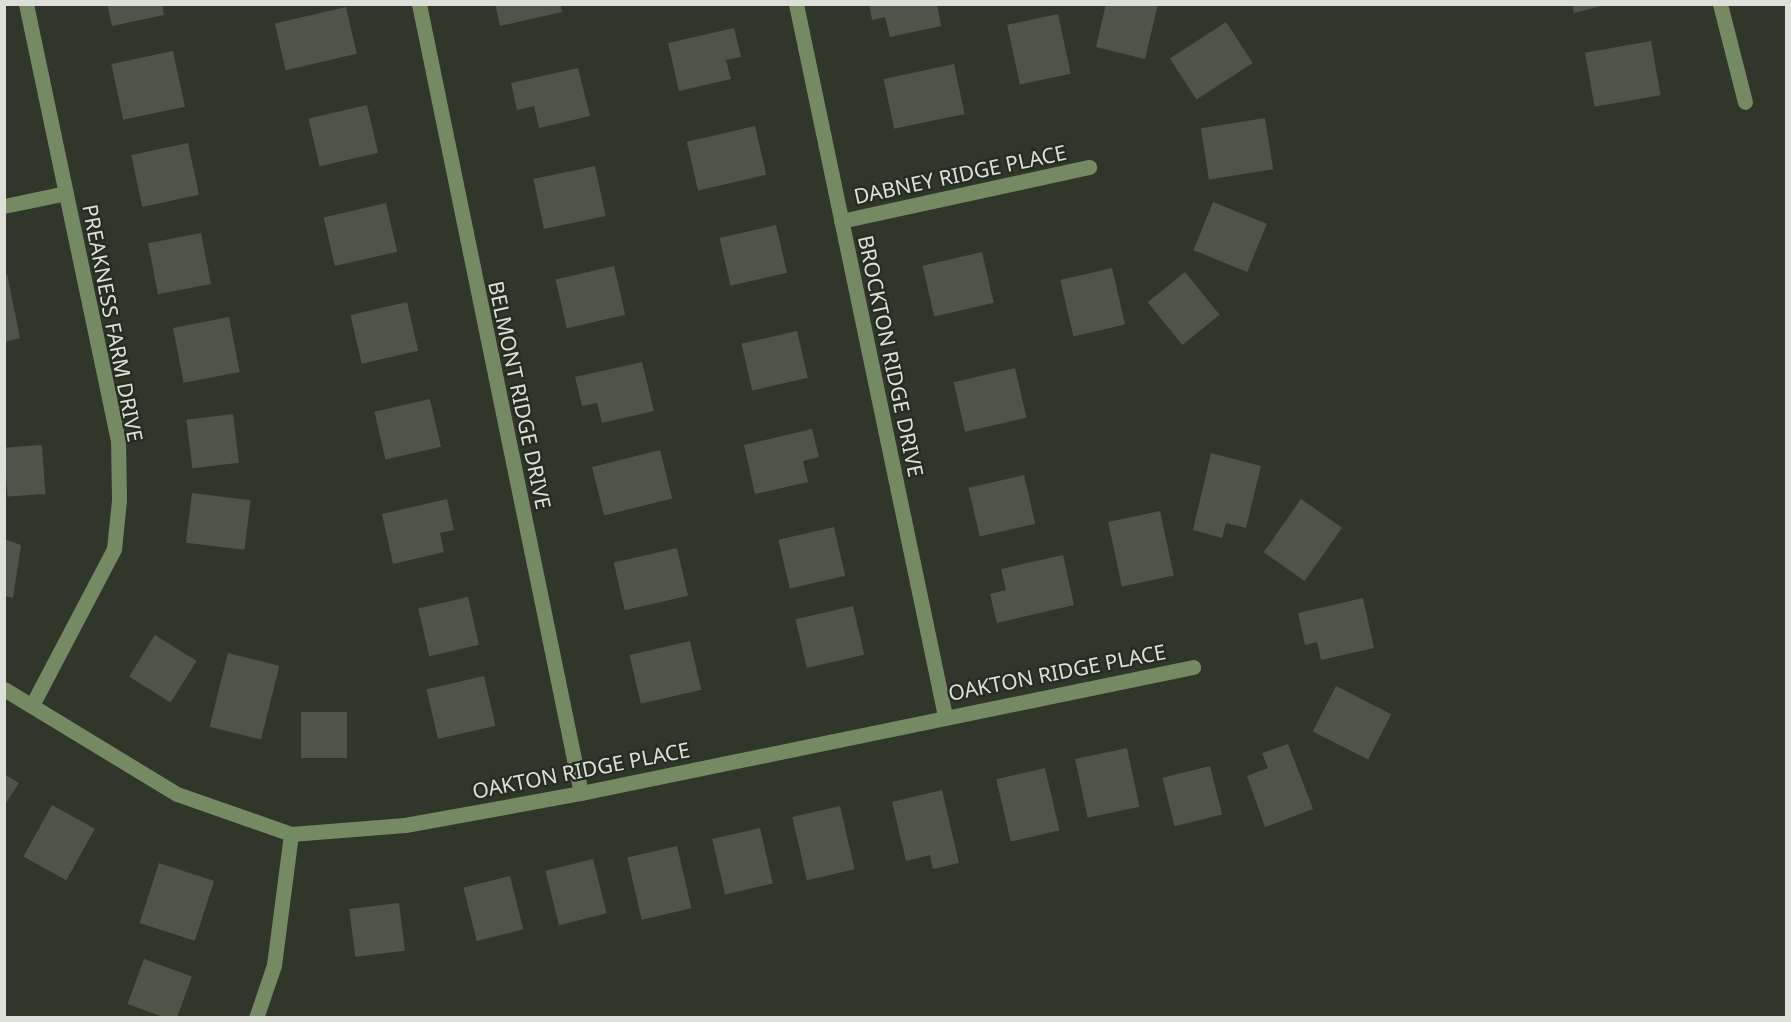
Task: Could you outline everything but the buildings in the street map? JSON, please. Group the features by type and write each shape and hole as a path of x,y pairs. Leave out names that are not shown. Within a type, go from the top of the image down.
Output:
{"street":[{"name":"PREAKNESS FARM DRIVE","path":"26,4 118,440 119,500 114,549 88,608 32,705"},
{"name":"BELMONT RIDGE DRIVE","path":"419,4 580,793"},
{"name":"BROCKTON RIDGE DRIVE","path":"796,4 945,716"},
{"path":"1720,4 1745,102"},
{"name":"DABNEY RIDGE PLACE","path":"841,221 1089,167"},
{"path":"4,206 66,192"},
{"name":"OAKTON RIDGE PLACE","path":"4,689 177,794 291,834 405,825 580,793 945,716 1193,667"},
{"path":"256,1017 274,965 291,834"}]}
